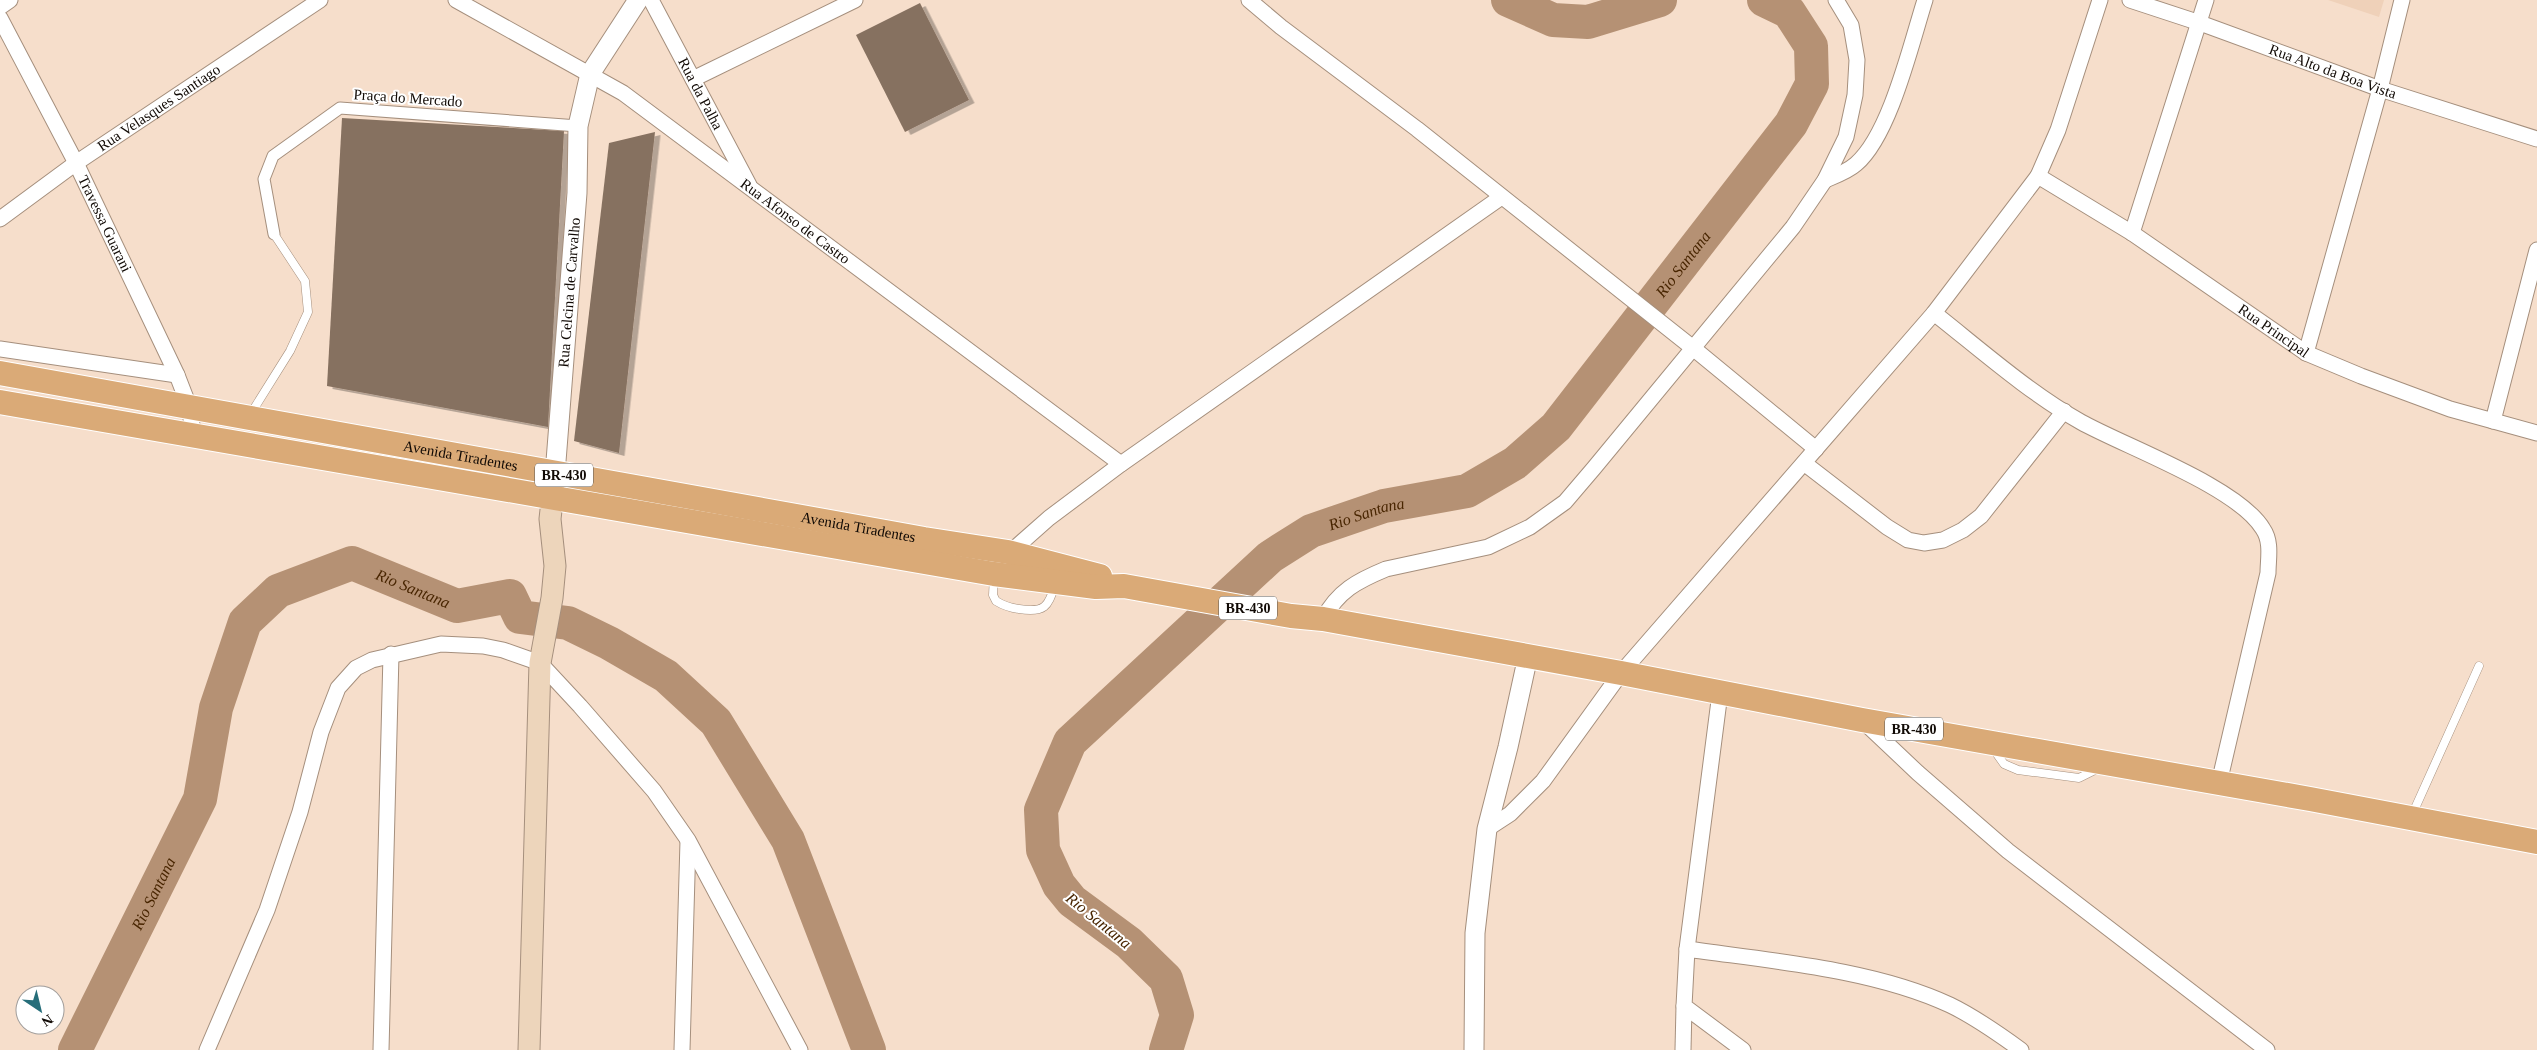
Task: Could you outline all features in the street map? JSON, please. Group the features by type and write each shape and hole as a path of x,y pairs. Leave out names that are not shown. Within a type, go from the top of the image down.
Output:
{"main road":[{"name":"Avenida Tiradentes","path":"0,374 189,406 553,485 1008,552 1058,574 1108,578 1124,586 1290,616 1323,619"},
{"name":"BR-430","path":"3,404 194,437 553,485 994,574 1058,574"},
{"name":"Rua Celcina de Carvalho","path":"528,1050 540,663 552,598 555,566 550,519 553,485"},
{"name":"BR-430","path":"1323,619 1620,673 1862,720 2411,817 2537,842"}],"street":[{"path":"0,7 10,0"},
{"name":"Rua Velasques Santiago","path":"0,219 76,163 320,0"},
{"name":"Rua Afonso de Castro","path":"456,0 623,93 1121,464"},
{"name":"Rua Celcina de Carvalho","path":"553,485 576,203 578,126 590,74 638,0"},
{"name":"Rua da Palha","path":"651,0 751,188"},
{"path":"693,79 856,0"},
{"path":"1249,0 1281,28 1417,129 1500,198 1672,331 1816,449"},
{"path":"1323,619 1333,600 1350,587 1371,575 1386,569 1488,548 1530,527 1558,507 1594,468 1793,227 1825,180 1846,137 1855,95 1857,68 1851,25 1836,0"},
{"path":"1825,180 1856,164 1870,148 1898,87 1925,0"},
{"path":"1487,829 1510,814 1542,781 1620,673 1934,313 2038,176 2058,130 2100,0"},
{"name":"Rua Alto da Boa Vista","path":"2130,0 2200,23 2380,88 2537,139"},
{"path":"2132,233 2206,0"},
{"path":"2306,353 2380,88 2402,0"},
{"name":"Travessa Guarani","path":"0,18 76,163 177,374 189,406 194,437"},
{"name":"Praça do Mercado","path":"274,234 264,179 273,156 340,108 578,126"},
{"name":"Rua Principal","path":"2038,176 2132,233 2306,353 2402,392 2537,433"},
{"path":"994,574 1008,552 1121,464 1500,198"},
{"path":"2493,421 2537,250"},
{"path":"1934,313 2014,376 2064,411 2080,421 2210,485 2251,515 2264,529 2269,545 2268,574 2219,783"},
{"path":"0,349 177,374"},
{"path":"1804,463 1886,527 1908,540 1924,543 1943,540 1963,530 1981,516 2064,411"},
{"path":"206,1050 267,910 300,812 332,697 343,680 356,668 391,654 441,644 463,644 503,650 540,663 654,790 688,840 800,1050"},
{"path":"381,1050 391,654"},
{"path":"1474,1050 1475,933 1487,829 1508,747 1528,656"},
{"path":"1683,1050 1687,949 1720,693"},
{"path":"1862,720 1918,773 2008,851 2267,1050"},
{"path":"682,1050 688,840"},
{"path":"1687,949 1793,964 1912,990 1952,1006 2020,1050"},
{"path":"1684,1006 1743,1050"}],"lane":[{"path":"248,418 290,351 308,312 304,281 274,234"},
{"path":"994,574 993,595 996,601 1010,608 1030,611 1046,607 1052,598 1058,574"},
{"path":"2411,817 2479,666"}],"shaded area":[{"path":"2328,0 2384,0 2379,17"}],"building":[{"path":"920,3 969,100 905,132 856,35"},
{"path":"342,118 564,131 548,427 327,386"},
{"path":"655,132 619,453 574,441 609,143"}],"waterway":[{"name":"Rio Santana","path":"1508,0 1553,20 1588,22 1660,0"},
{"name":"Rio Santana","path":"1166,1050 1177,1015 1166,979 1129,943 1072,901 1059,885 1043,850 1041,810 1070,742 1270,557 1311,531 1384,506 1467,491 1515,463 1556,427 1791,124 1812,84 1811,46 1789,12 1764,0"},
{"name":"Rio Santana","path":"75,1050 200,799 216,708 245,622 278,591 352,563 457,606 510,596 520,617 568,623 609,643 666,676 716,722 788,840 869,1050"}]}
